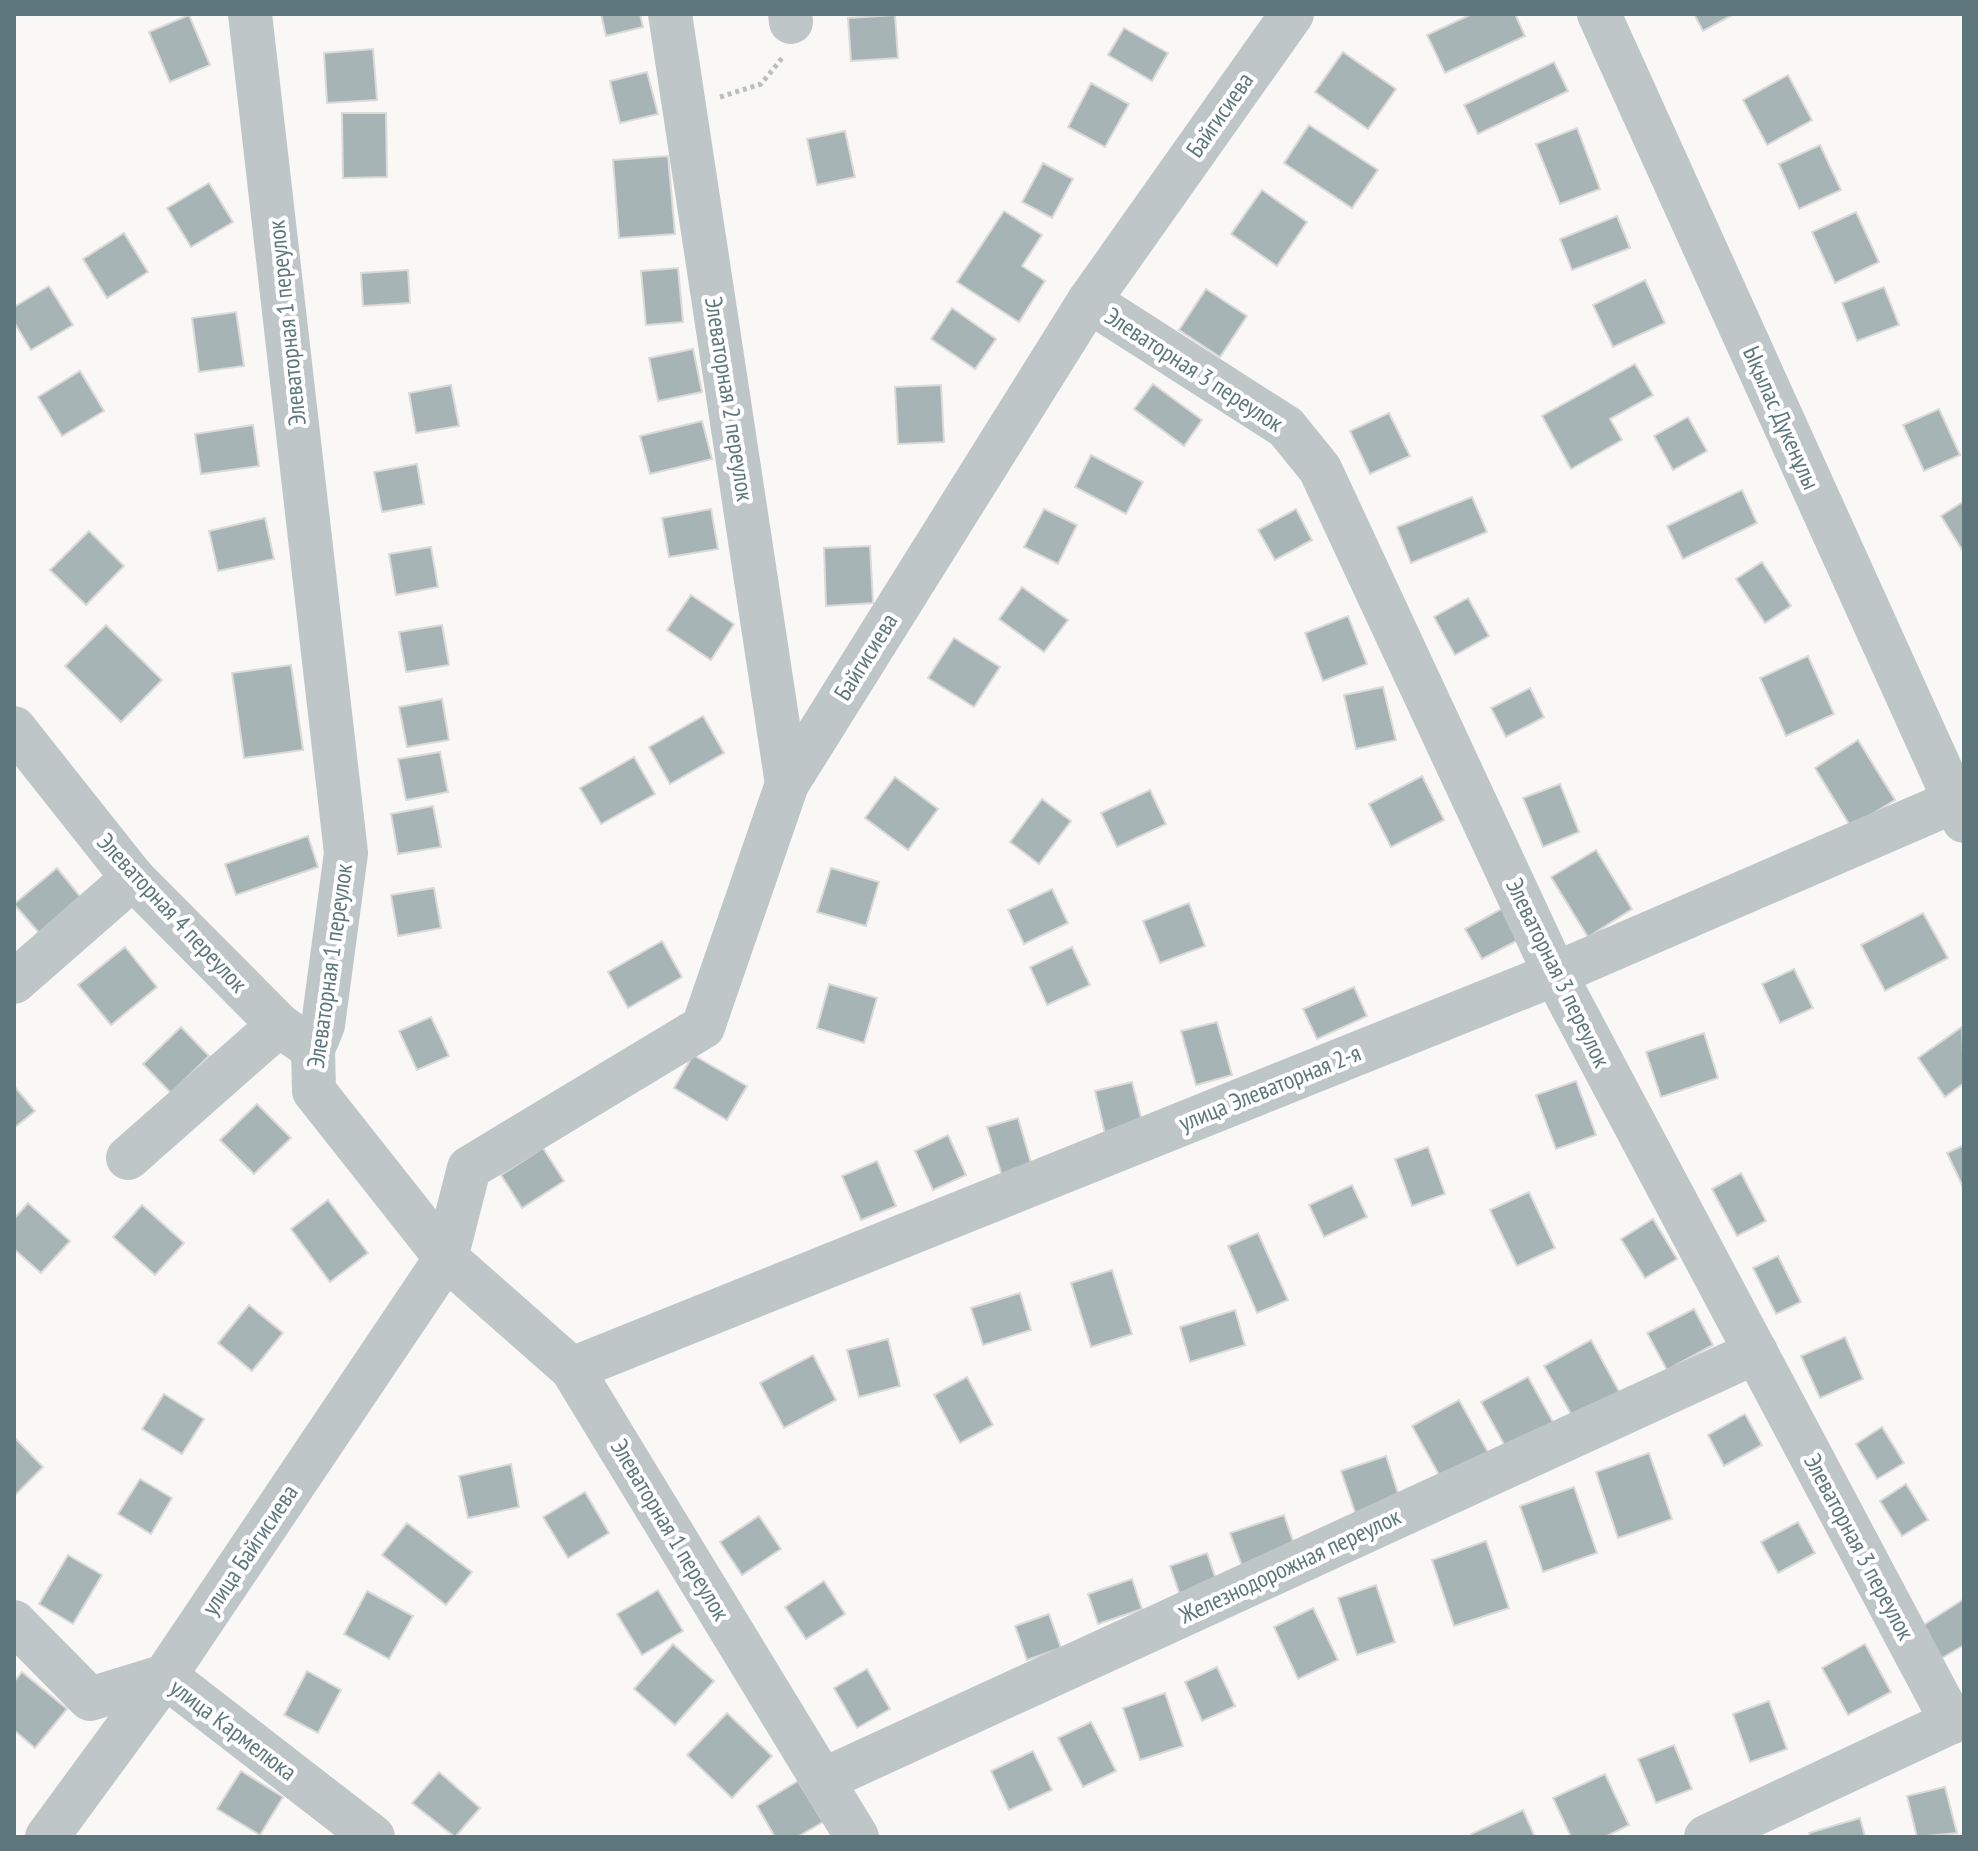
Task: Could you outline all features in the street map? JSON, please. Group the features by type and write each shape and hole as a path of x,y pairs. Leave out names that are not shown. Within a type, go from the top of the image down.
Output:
{"street":[{"name":"Элеваторная 1 переулок","path":"250,14 346,853 323,1025 296,1037 314,1091 446,1258 572,1369 857,1837"},
{"name":"Элеваторная 2 переулок","path":"670,14 787,784"},
{"name":"Байгисиева","path":"446,1258 469,1168 703,1027 787,784 1089,301 1292,14"},
{"name":"Ықылас Дүкенұлы","path":"1599,14 1961,806"},
{"name":"Элеваторная 3 переулок","path":"1089,301 1286,427 1320,469 1555,974 1756,1352 1958,1719"},
{"name":"Элеваторная 4 переулок","path":"14,728 133,878 296,1037"},
{"name":"улица Элеваторная 2-я","path":"572,1369 1555,974 1961,806"},
{"path":"14,982 133,878"},
{"path":"128,1158 296,1037"},
{"name":"улица Байгисиева","path":"47,1837 165,1676 446,1258"},
{"name":"Железнодорожная переулок","path":"823,1780 1756,1352"},
{"name":"улица Кармелюка","path":"14,1622 90,1699 165,1676 373,1837"},
{"path":"1706,1837 1958,1719"}],"path":[{"path":"685,108 761,84 787,52 791,18"}],"building":[{"path":"601,14 640,14 643,27 606,36"},
{"path":"1472,14 1515,14 1525,36 1445,73 1427,35"},
{"path":"1694,14 1734,14 1703,31"},
{"path":"189,15 210,65 170,82 149,32"},
{"path":"895,15 898,58 851,61 848,18"},
{"path":"1124,28 1168,53 1152,81 1108,55"},
{"path":"373,49 377,100 327,103 324,53"},
{"path":"1343,52 1396,89 1368,129 1315,92"},
{"path":"1554,62 1568,91 1478,134 1464,105"},
{"path":"647,72 658,114 620,123 610,81"},
{"path":"1788,75 1812,120 1767,145 1743,100"},
{"path":"1091,83 1129,104 1105,147 1068,127"},
{"path":"342,113 386,113 387,177 343,178"},
{"path":"1309,125 1378,170 1352,208 1284,163"},
{"path":"1577,128 1600,189 1560,204 1536,144"},
{"path":"845,131 855,177 817,185 807,139"},
{"path":"1820,145 1841,190 1799,209 1779,164"},
{"path":"668,156 675,234 619,238 613,160"},
{"path":"1043,163 1073,179 1052,218 1022,202"},
{"path":"209,183 233,222 191,247 167,208"},
{"path":"1262,190 1307,222 1277,266 1231,234"},
{"path":"1004,211 1042,235 1022,266 1045,281 1019,322 957,282"},
{"path":"1856,212 1879,262 1835,283 1812,232"},
{"path":"1617,216 1630,248 1572,270 1560,239"},
{"path":"124,233 148,272 107,298 83,259"},
{"path":"678,268 683,322 646,325 641,271"},
{"path":"408,270 410,303 363,306 361,273"},
{"path":"1645,280 1665,323 1613,347 1593,305"},
{"path":"49,286 73,325 31,350 14,322 14,307"},
{"path":"1884,287 1899,325 1857,341 1842,303"},
{"path":"1206,289 1247,316 1220,357 1179,330"},
{"path":"952,308 996,339 975,369 931,339"},
{"path":"236,312 244,366 199,372 192,318"},
{"path":"693,349 702,392 658,401 649,358"},
{"path":"1635,364 1653,395 1610,419 1622,440 1571,469 1542,416"},
{"path":"80,371 104,411 62,436 38,397"},
{"path":"1153,384 1202,420 1184,446 1134,409"},
{"path":"451,385 459,426 416,433 409,393"},
{"path":"941,385 944,442 898,444 895,387"},
{"path":"1939,409 1960,455 1924,471 1903,425"},
{"path":"1389,413 1410,456 1370,474 1350,431"},
{"path":"1688,417 1707,451 1673,470 1654,436"},
{"path":"702,421 712,459 650,474 640,436"},
{"path":"253,425 259,466 201,474 195,434"},
{"path":"1091,455 1143,482 1126,514 1075,487"},
{"path":"417,464 424,504 382,512 374,472"},
{"path":"1742,490 1757,523 1683,559 1667,526"},
{"path":"1472,497 1487,532 1411,563 1397,527"},
{"path":"1964,501 1964,553 1941,516"},
{"path":"711,509 718,549 669,557 662,518"},
{"path":"1044,509 1077,525 1058,564 1024,547"},
{"path":"1296,509 1312,540 1275,560 1258,530"},
{"path":"265,518 274,559 218,571 209,531"},
{"path":"89,531 124,566 86,605 50,570"},
{"path":"870,546 873,603 826,606 824,548"},
{"path":"431,547 438,587 396,595 389,554"},
{"path":"1762,562 1791,606 1765,623 1736,579"},
{"path":"1022,587 1068,620 1044,652 999,619"},
{"path":"691,595 734,624 711,660 667,630"},
{"path":"1468,598 1489,636 1455,655 1434,617"},
{"path":"1348,616 1367,664 1323,681 1305,633"},
{"path":"106,625 162,680 121,722 65,666"},
{"path":"442,625 449,665 406,672 399,632"},
{"path":"954,638 1000,667 974,707 928,678"},
{"path":"1808,656 1834,714 1786,736 1760,678"},
{"path":"291,665 303,750 244,758 232,673"},
{"path":"1383,687 1396,740 1356,749 1344,695"},
{"path":"1530,688 1544,717 1506,737 1491,708"},
{"path":"442,699 449,740 407,747 399,707"},
{"path":"703,716 724,753 670,784 649,747"},
{"path":"1858,740 1895,800 1851,827 1815,768"},
{"path":"440,752 448,792 406,800 398,759"},
{"path":"634,757 655,794 601,824 580,788"},
{"path":"1422,776 1444,820 1391,847 1369,804"},
{"path":"895,777 938,809 908,850 865,818"},
{"path":"1560,784 1579,832 1543,847 1523,798"},
{"path":"1150,790 1166,824 1117,847 1101,813"},
{"path":"1042,799 1071,821 1039,864 1010,842"},
{"path":"433,806 441,847 398,854 391,814"},
{"path":"308,836 318,867 236,895 225,864"},
{"path":"1596,850 1632,909 1588,937 1551,877"},
{"path":"57,868 83,900 41,935 14,904"},
{"path":"831,868 879,882 866,926 817,912"},
{"path":"434,888 441,928 398,936 391,895"},
{"path":"1052,889 1068,923 1024,944 1008,910"},
{"path":"1189,903 1205,946 1160,963 1143,921"},
{"path":"1503,908 1520,939 1482,959 1465,929"},
{"path":"1923,913 1948,958 1885,991 1861,945"},
{"path":"662,941 682,977 628,1008 608,972"},
{"path":"125,947 157,987 111,1025 78,985"},
{"path":"1072,947 1090,985 1047,1005 1030,967"},
{"path":"1794,969 1813,1008 1780,1023 1762,984"},
{"path":"829,984 877,998 864,1043 817,1028"},
{"path":"1354,987 1367,1016 1317,1039 1303,1009"},
{"path":"431,1017 449,1056 417,1070 399,1031"},
{"path":"1217,1022 1232,1075 1196,1085 1181,1031"},
{"path":"181,1027 209,1056 171,1093 143,1064"},
{"path":"1962,1027 1964,1083 1945,1097 1918,1058"},
{"path":"1704,1033 1718,1078 1661,1097 1646,1052"},
{"path":"693,1055 747,1086 727,1120 674,1088"},
{"path":"1576,1081 1596,1135 1556,1149 1536,1095"},
{"path":"1132,1082 1143,1125 1105,1134 1095,1091"},
{"path":"14,1086 35,1111 14,1128"},
{"path":"257,1104 291,1138 254,1174 220,1140"},
{"path":"1018,1118 1033,1170 1003,1179 987,1127"},
{"path":"948,1135 966,1175 933,1190 915,1151"},
{"path":"1964,1145 1964,1189 1947,1153"},
{"path":"1428,1147 1445,1194 1412,1206 1395,1159"},
{"path":"543,1148 564,1181 522,1208 501,1175"},
{"path":"877,1161 896,1206 861,1220 842,1176"},
{"path":"1741,1173 1766,1221 1737,1236 1712,1189"},
{"path":"1352,1185 1367,1217 1324,1237 1309,1205"},
{"path":"1529,1192 1555,1248 1517,1266 1490,1210"},
{"path":"328,1200 368,1253 330,1282 291,1229"},
{"path":"28,1203 70,1241 41,1273 14,1249 14,1219"},
{"path":"142,1205 184,1243 155,1275 113,1237"},
{"path":"1653,1219 1677,1259 1645,1278 1621,1239"},
{"path":"1258,1233 1288,1300 1257,1313 1228,1246"},
{"path":"1778,1256 1801,1302 1776,1314 1753,1268"},
{"path":"1112,1270 1132,1334 1091,1347 1071,1283"},
{"path":"1020,1293 1031,1330 983,1345 971,1308"},
{"path":"249,1305 283,1333 252,1371 218,1343"},
{"path":"1694,1309 1713,1345 1667,1370 1647,1333"},
{"path":"1235,1310 1245,1345 1190,1362 1180,1327"},
{"path":"1845,1337 1863,1379 1820,1398 1801,1356"},
{"path":"888,1339 900,1386 859,1397 847,1350"},
{"path":"1591,1340 1621,1395 1575,1421 1544,1366"},
{"path":"813,1355 836,1400 784,1428 760,1383"},
{"path":"967,1377 993,1425 960,1443 934,1395"},
{"path":"1528,1377 1558,1431 1511,1457 1481,1402"},
{"path":"164,1394 204,1419 182,1454 142,1429"},
{"path":"1459,1400 1489,1454 1442,1480 1412,1426"},
{"path":"1745,1414 1762,1445 1724,1466 1708,1435"},
{"path":"1882,1427 1904,1463 1877,1479 1856,1444"},
{"path":"14,1437 43,1467 16,1494 14,1492"},
{"path":"1649,1453 1672,1519 1618,1538 1596,1472"},
{"path":"1386,1456 1400,1499 1356,1515 1341,1471"},
{"path":"511,1464 519,1507 468,1518 459,1476"},
{"path":"140,1479 172,1498 151,1534 118,1514"},
{"path":"1906,1484 1928,1520 1902,1536 1880,1501"},
{"path":"1574,1487 1597,1553 1543,1572 1520,1506"},
{"path":"585,1492 609,1533 568,1558 543,1517"},
{"path":"1284,1515 1295,1547 1242,1566 1230,1533"},
{"path":"759,1516 781,1549 742,1575 720,1542"},
{"path":"1798,1522 1815,1553 1778,1573 1761,1542"},
{"path":"407,1523 472,1572 446,1605 382,1555"},
{"path":"1486,1541 1509,1608 1454,1626 1432,1560"},
{"path":"1207,1553 1220,1591 1183,1604 1170,1566"},
{"path":"68,1555 102,1575 73,1624 39,1604"},
{"path":"1132,1579 1142,1609 1098,1624 1088,1594"},
{"path":"824,1581 845,1614 806,1639 785,1607"},
{"path":"1376,1585 1395,1642 1357,1655 1338,1598"},
{"path":"658,1590 683,1631 642,1655 617,1614"},
{"path":"367,1591 413,1616 389,1659 344,1634"},
{"path":"1964,1599 1964,1645 1942,1658 1922,1626"},
{"path":"1313,1608 1338,1660 1298,1679 1274,1627"},
{"path":"1049,1614 1061,1648 1027,1660 1015,1626"},
{"path":"673,1644 714,1681 675,1725 634,1689"},
{"path":"1865,1644 1891,1692 1848,1715 1822,1668"},
{"path":"1217,1667 1235,1706 1202,1721 1185,1682"},
{"path":"867,1669 890,1709 857,1728 834,1688"},
{"path":"307,1671 341,1690 318,1733 284,1715"},
{"path":"22,1672 67,1709 35,1748 14,1730 14,1682"},
{"path":"1165,1693 1183,1746 1140,1760 1123,1708"},
{"path":"1769,1701 1787,1749 1750,1762 1733,1714"},
{"path":"727,1713 772,1756 732,1798 687,1755"},
{"path":"1091,1722 1116,1771 1083,1787 1058,1738"},
{"path":"1674,1745 1692,1789 1656,1803 1638,1759"},
{"path":"1033,1751 1052,1790 1009,1810 991,1771"},
{"path":"241,1771 283,1797 260,1835 217,1809"},
{"path":"439,1772 480,1808 455,1837 412,1803"},
{"path":"1605,1774 1629,1825 1605,1837 1571,1837 1553,1798"},
{"path":"798,1781 823,1822 797,1837 775,1837 757,1806"},
{"path":"1945,1787 1957,1833 1917,1837 1907,1796"},
{"path":"1523,1810 1535,1837 1472,1837 1471,1834"},
{"path":"1860,1818 1865,1837 1810,1837 1809,1833"}]}
